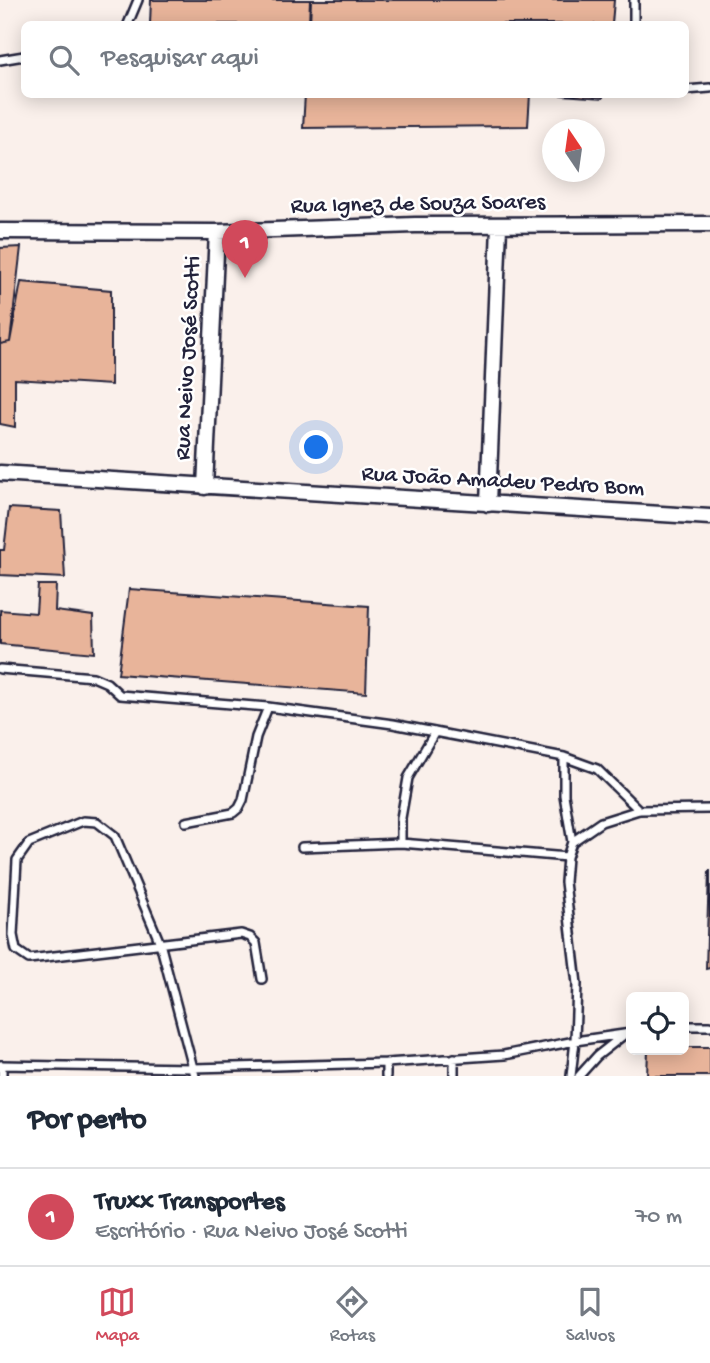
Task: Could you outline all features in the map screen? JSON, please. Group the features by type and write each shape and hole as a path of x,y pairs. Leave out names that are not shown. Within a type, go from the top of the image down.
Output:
{"street":[{"name":"Rua Ignez de Souza Soares","path":"0,231 217,232 415,225 710,224"},
{"path":"488,504 499,226"},
{"name":"Rua Neivo José Scotti","path":"205,486 217,232"},
{"name":"Rua João Amadeu Pedro Bom","path":"0,473 710,517"}],"lane":[{"path":"129,21 138,0"},
{"path":"634,0 634,21"},
{"path":"0,60 21,56"},
{"path":"689,90 710,88"},
{"path":"0,670 93,677 107,683 120,695 268,707 393,724 564,757 597,769 639,810"},
{"path":"186,822 233,813 239,808 256,737 268,707"},
{"path":"401,844 401,818 408,778 435,732"},
{"path":"564,757 564,795 572,842 567,857 565,882 577,984 571,1076"},
{"path":"572,842 601,822 639,810 710,809"},
{"path":"194,1072 160,943 115,836 97,822 83,821 29,843 17,860 13,935 16,950 29,959 160,943 242,934 256,943 262,979"},
{"path":"302,847 401,844 567,857"},
{"path":"689,1026 710,1026"},
{"path":"2,1076 1,1065 194,1072 504,1055 626,1033"},
{"path":"579,1076 597,1056 626,1034"},
{"path":"454,1058 454,1076"},
{"path":"386,1063 386,1076"}],"building":[{"path":"151,0 310,0 309,21 150,21"},
{"path":"311,0 614,0 612,21 310,21"},
{"path":"305,98 530,98 528,126 303,128"},
{"path":"21,247 10,342 0,344 0,248"},
{"path":"21,282 111,290 111,385 15,379 15,427 0,424 0,344 10,342"},
{"path":"9,508 61,511 65,578 0,575 0,550 4,550"},
{"path":"38,585 56,585 55,611 93,616 94,653 0,644 0,610 36,613"},
{"path":"129,589 369,606 366,693 118,674"},
{"path":"709,871 710,968 706,969"},
{"path":"689,1047 710,1047 710,1076 647,1076 648,1055 689,1055"}],"place":[{"name":"Truxx Transportes","path":"245,278"}]}
